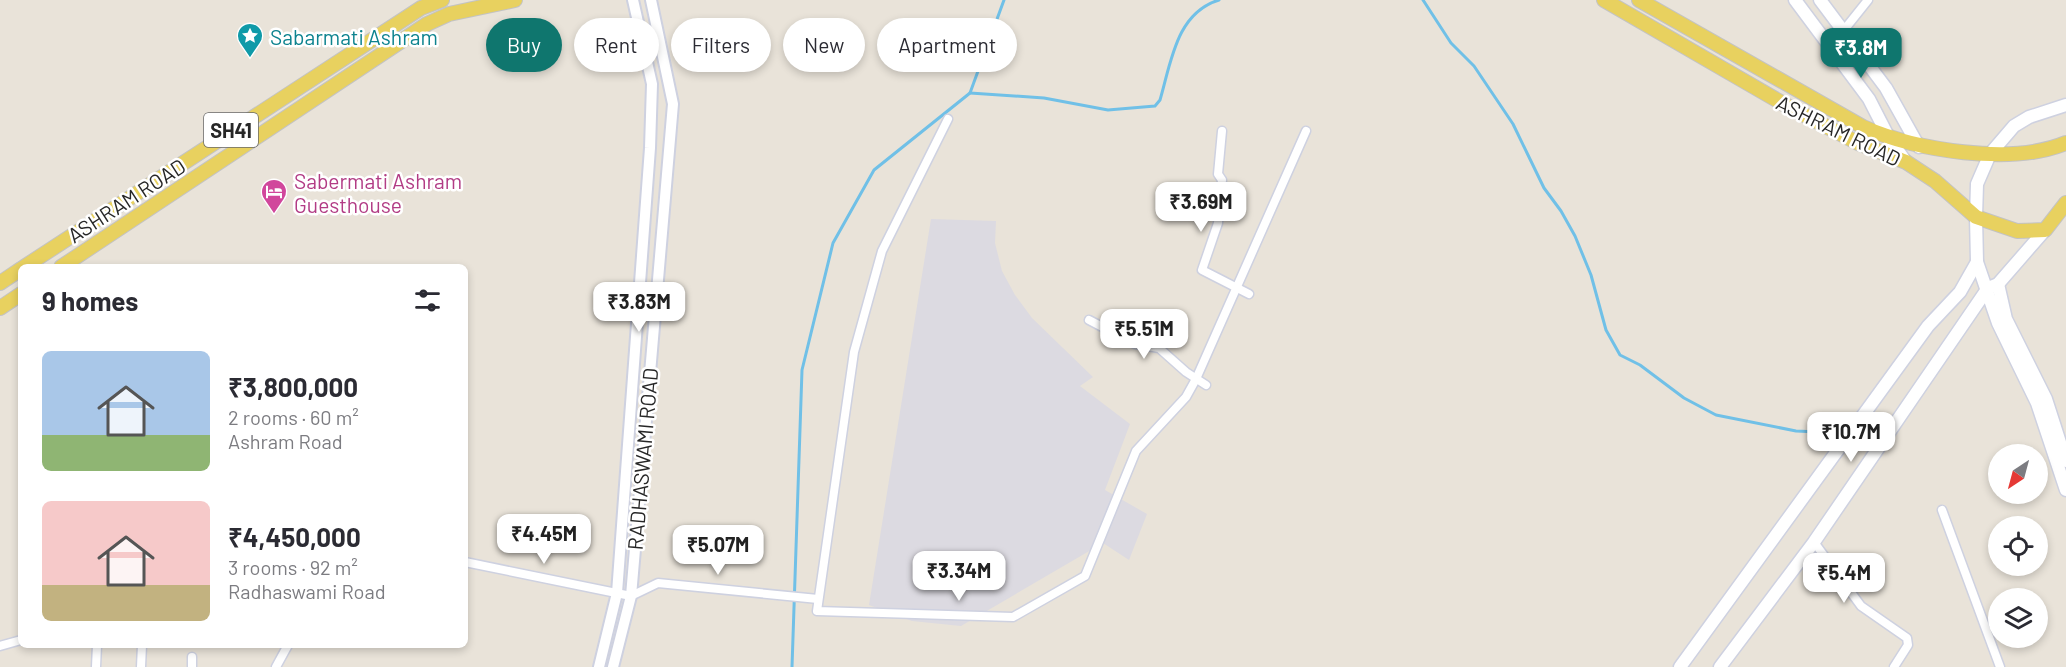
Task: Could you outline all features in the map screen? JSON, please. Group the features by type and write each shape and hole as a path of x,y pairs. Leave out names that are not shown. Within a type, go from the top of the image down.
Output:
{"main road":[{"path":"444,0 449,14"},
{"name":"ASHRAM ROAD","path":"28,264 421,8 444,0"},
{"name":"ASHRAM ROAD","path":"67,264 427,24 449,14 515,0"},
{"name":"ASHRAM ROAD","path":"1604,0 1799,112 1858,142 1906,162 1935,181 1976,217 2017,231 2044,230"},
{"name":"ASHRAM ROAD","path":"1639,0 1853,122 1889,138 1918,147 1990,154 2028,151 2066,143"},
{"path":"1796,0 1869,99 1889,138 1906,162"},
{"path":"1820,0 1886,88 1918,147"},
{"path":"1680,667 1928,326 1960,292 1977,262 1977,184 1990,154 2014,126 2029,117 2066,105"},
{"path":"1720,667 1814,542 1993,286 2066,203"},
{"path":"1977,262 1993,286 2006,319 2046,399 2066,461"},
{"name":"ASHRAM ROAD","path":"0,283 18,271"},
{"path":"1993,286 1998,322 2037,403 2066,490"},
{"path":"0,308 18,296"}],"street":[{"name":"RADHASWAMI ROAD","path":"599,667 617,593 650,148 652,84 633,0"},
{"name":"RADHASWAMI ROAD","path":"613,667 631,596 673,104 651,0"},
{"path":"1844,30 1868,0"},
{"path":"948,119 882,251 854,352 817,611 1013,617 1085,576 1136,451 1186,397 1196,379 1234,288 1306,131"},
{"path":"1222,131 1218,165 1218,174 1222,180 1218,223 1202,270 1249,294"},
{"path":"1089,320 1135,344 1159,348 1206,385"},
{"path":"1942,510 2000,667"},
{"path":"1814,542 1861,606 1907,638 1908,645 1895,666"},
{"path":"468,563 631,596 658,583 818,599"},
{"path":"0,646 18,641"},
{"path":"96,667 98,648"},
{"path":"141,667 142,648"},
{"path":"276,667 286,648"},
{"path":"192,657 192,667"}],"shaded area":[{"path":"931,219 996,221 995,243 1002,271 1015,295 1032,318 1093,377 1080,386 1130,424 1105,490 1147,514 1129,560 1103,543 961,626 912,621 869,605"}],"waterway":[{"path":"792,667 802,370 833,243 874,170 970,93 1004,0"},
{"path":"970,93 1044,98 1108,110 1155,106 1160,100 1172,56 1184,28 1193,16 1219,0"},
{"path":"1423,0 1451,43 1474,66 1513,124 1544,188 1561,211 1575,236 1591,275 1606,330 1620,355 1640,365 1684,398 1716,415 1796,431 1819,432"}],"place":[{"name":"Sabarmati Ashram","path":"250,59"},
{"name":"Sabermati Ashram Guesthouse","path":"274,215"}]}
